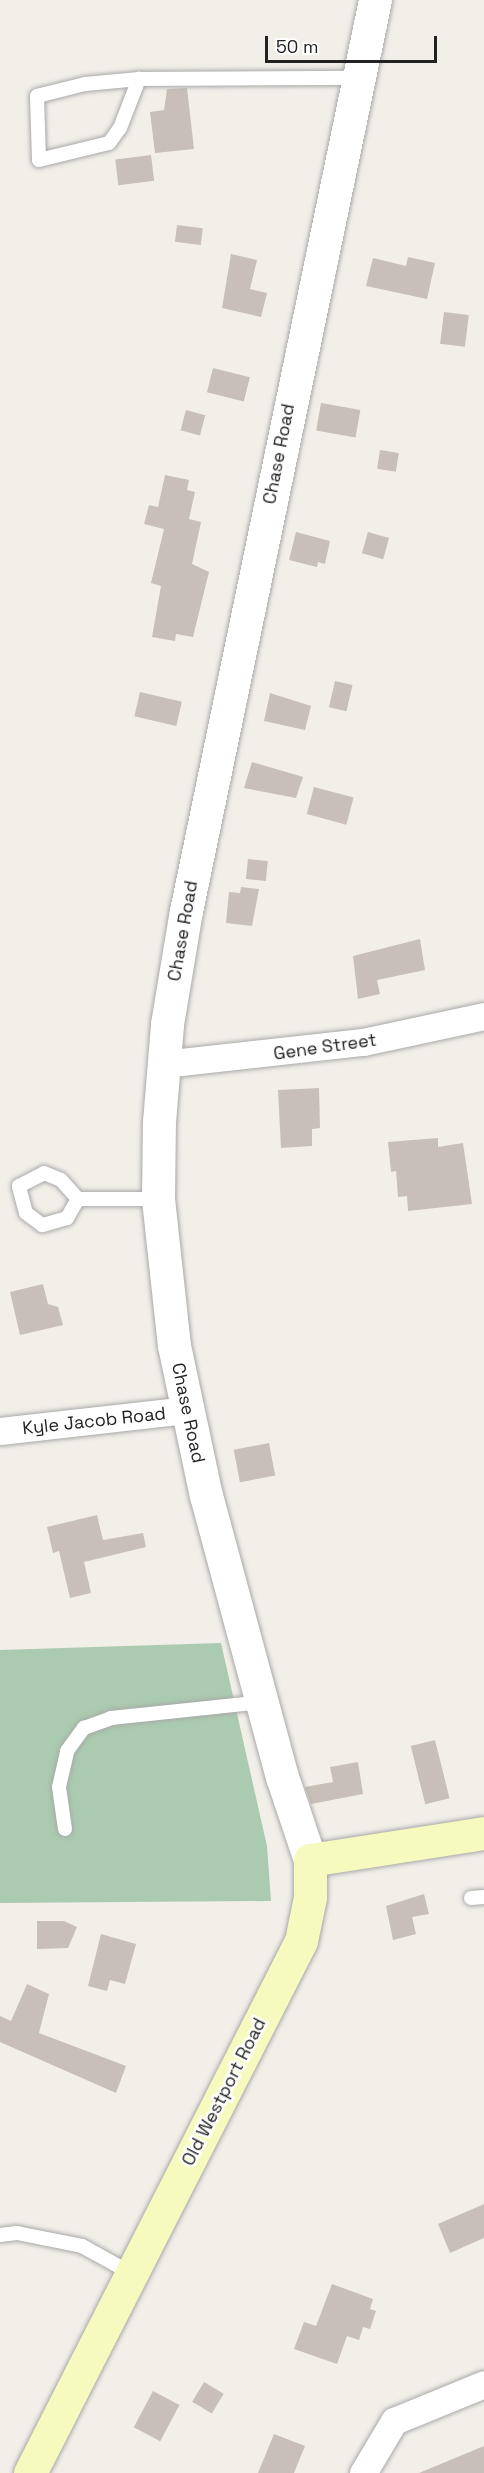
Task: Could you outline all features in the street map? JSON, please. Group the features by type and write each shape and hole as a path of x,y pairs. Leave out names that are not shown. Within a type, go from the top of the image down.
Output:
{"main road":[{"path":"310,1860 484,1833"},
{"name":"Old Westport Road","path":"30,2473 301,1941 310,1897 310,1860"}],"street":[{"name":"Chase Road","path":"310,1860 262,1702 206,1496 166,1287 158,1199 163,1064 186,911 375,0"},
{"name":"Gene Street","path":"163,1064 329,1047 428,1031 484,1016"},
{"name":"Kyle Jacob Road","path":"0,1431 188,1410"},
{"path":"363,2473 394,2421 484,2384"}],"lane":[{"path":"139,79 120,128 108,143 39,160 38,96 85,84 139,79 360,78"},
{"path":"36,1174 48,1174 65,1183 78,1199 67,1218 42,1225 26,1213 19,1186 36,1174"},
{"path":"78,1199 158,1199"},
{"path":"65,1829 59,1787 66,1751 84,1728 111,1718 262,1702"},
{"path":"0,2235 17,2233 82,2246 131,2273"}],"green space":[{"path":"221,1643 267,1846 271,1901 0,1903 0,1650"}],"building":[{"path":"187,88 194,149 155,153 150,112 164,110 167,89"},
{"path":"151,155 154,181 118,185 115,159"},
{"path":"177,225 203,228 201,245 175,242"},
{"path":"231,254 257,260 250,289 267,293 261,317 222,308"},
{"path":"408,257 435,263 427,299 366,286 373,258 406,266"},
{"path":"444,312 469,315 465,347 440,344"},
{"path":"213,368 250,377 244,401 207,392"},
{"path":"321,403 360,410 356,438 316,431"},
{"path":"186,410 205,415 200,435 181,430"},
{"path":"380,450 399,453 396,472 377,469"},
{"path":"165,475 189,480 187,490 195,492 189,519 201,522 192,564 209,572 193,637 176,634 175,641 152,637 161,586 151,583 164,529 144,524 149,505 158,507"},
{"path":"296,532 330,541 325,564 318,562 317,567 289,560"},
{"path":"368,532 389,538 383,559 362,553"},
{"path":"335,681 353,685 346,711 329,707"},
{"path":"140,692 182,702 176,726 134,716"},
{"path":"270,693 311,706 305,730 264,721"},
{"path":"252,762 303,777 296,798 244,788"},
{"path":"314,787 354,798 346,825 307,814"},
{"path":"248,859 268,861 266,881 246,879"},
{"path":"241,887 259,889 252,926 226,923 229,892 240,893"},
{"path":"420,939 425,970 377,980 380,994 358,999 353,956"},
{"path":"319,1088 320,1128 312,1129 312,1146 281,1148 278,1090"},
{"path":"438,1138 438,1147 463,1143 472,1204 408,1211 407,1196 398,1197 396,1171 391,1172 388,1142"},
{"path":"43,1284 48,1304 58,1307 63,1325 20,1335 10,1292"},
{"path":"269,1443 275,1475 240,1482 234,1450"},
{"path":"97,1515 103,1540 143,1533 146,1547 84,1562 91,1593 70,1598 59,1551 53,1553 47,1527"},
{"path":"435,1740 450,1798 425,1804 411,1746"},
{"path":"358,1762 363,1794 311,1804 305,1787 333,1782 330,1767"},
{"path":"424,1894 429,1914 412,1917 416,1934 393,1940 386,1906"},
{"path":"37,1921 64,1921 77,1927 68,1948 37,1949"},
{"path":"101,1934 136,1944 125,1984 110,1980 107,1991 88,1986"},
{"path":"27,1984 49,1994 39,2033 126,2066 116,2093 0,2042 0,2016 11,2021"},
{"path":"484,2204 484,2238 450,2253 438,2224"},
{"path":"332,2284 373,2299 370,2309 376,2311 370,2329 363,2327 359,2340 347,2336 337,2364 294,2349 304,2322 316,2326"},
{"path":"204,2382 224,2394 212,2414 192,2402"},
{"path":"153,2391 179,2405 160,2441 134,2427"},
{"path":"274,2434 305,2446 294,2473 258,2473"},
{"path":"484,2446 484,2473 419,2473"}]}
